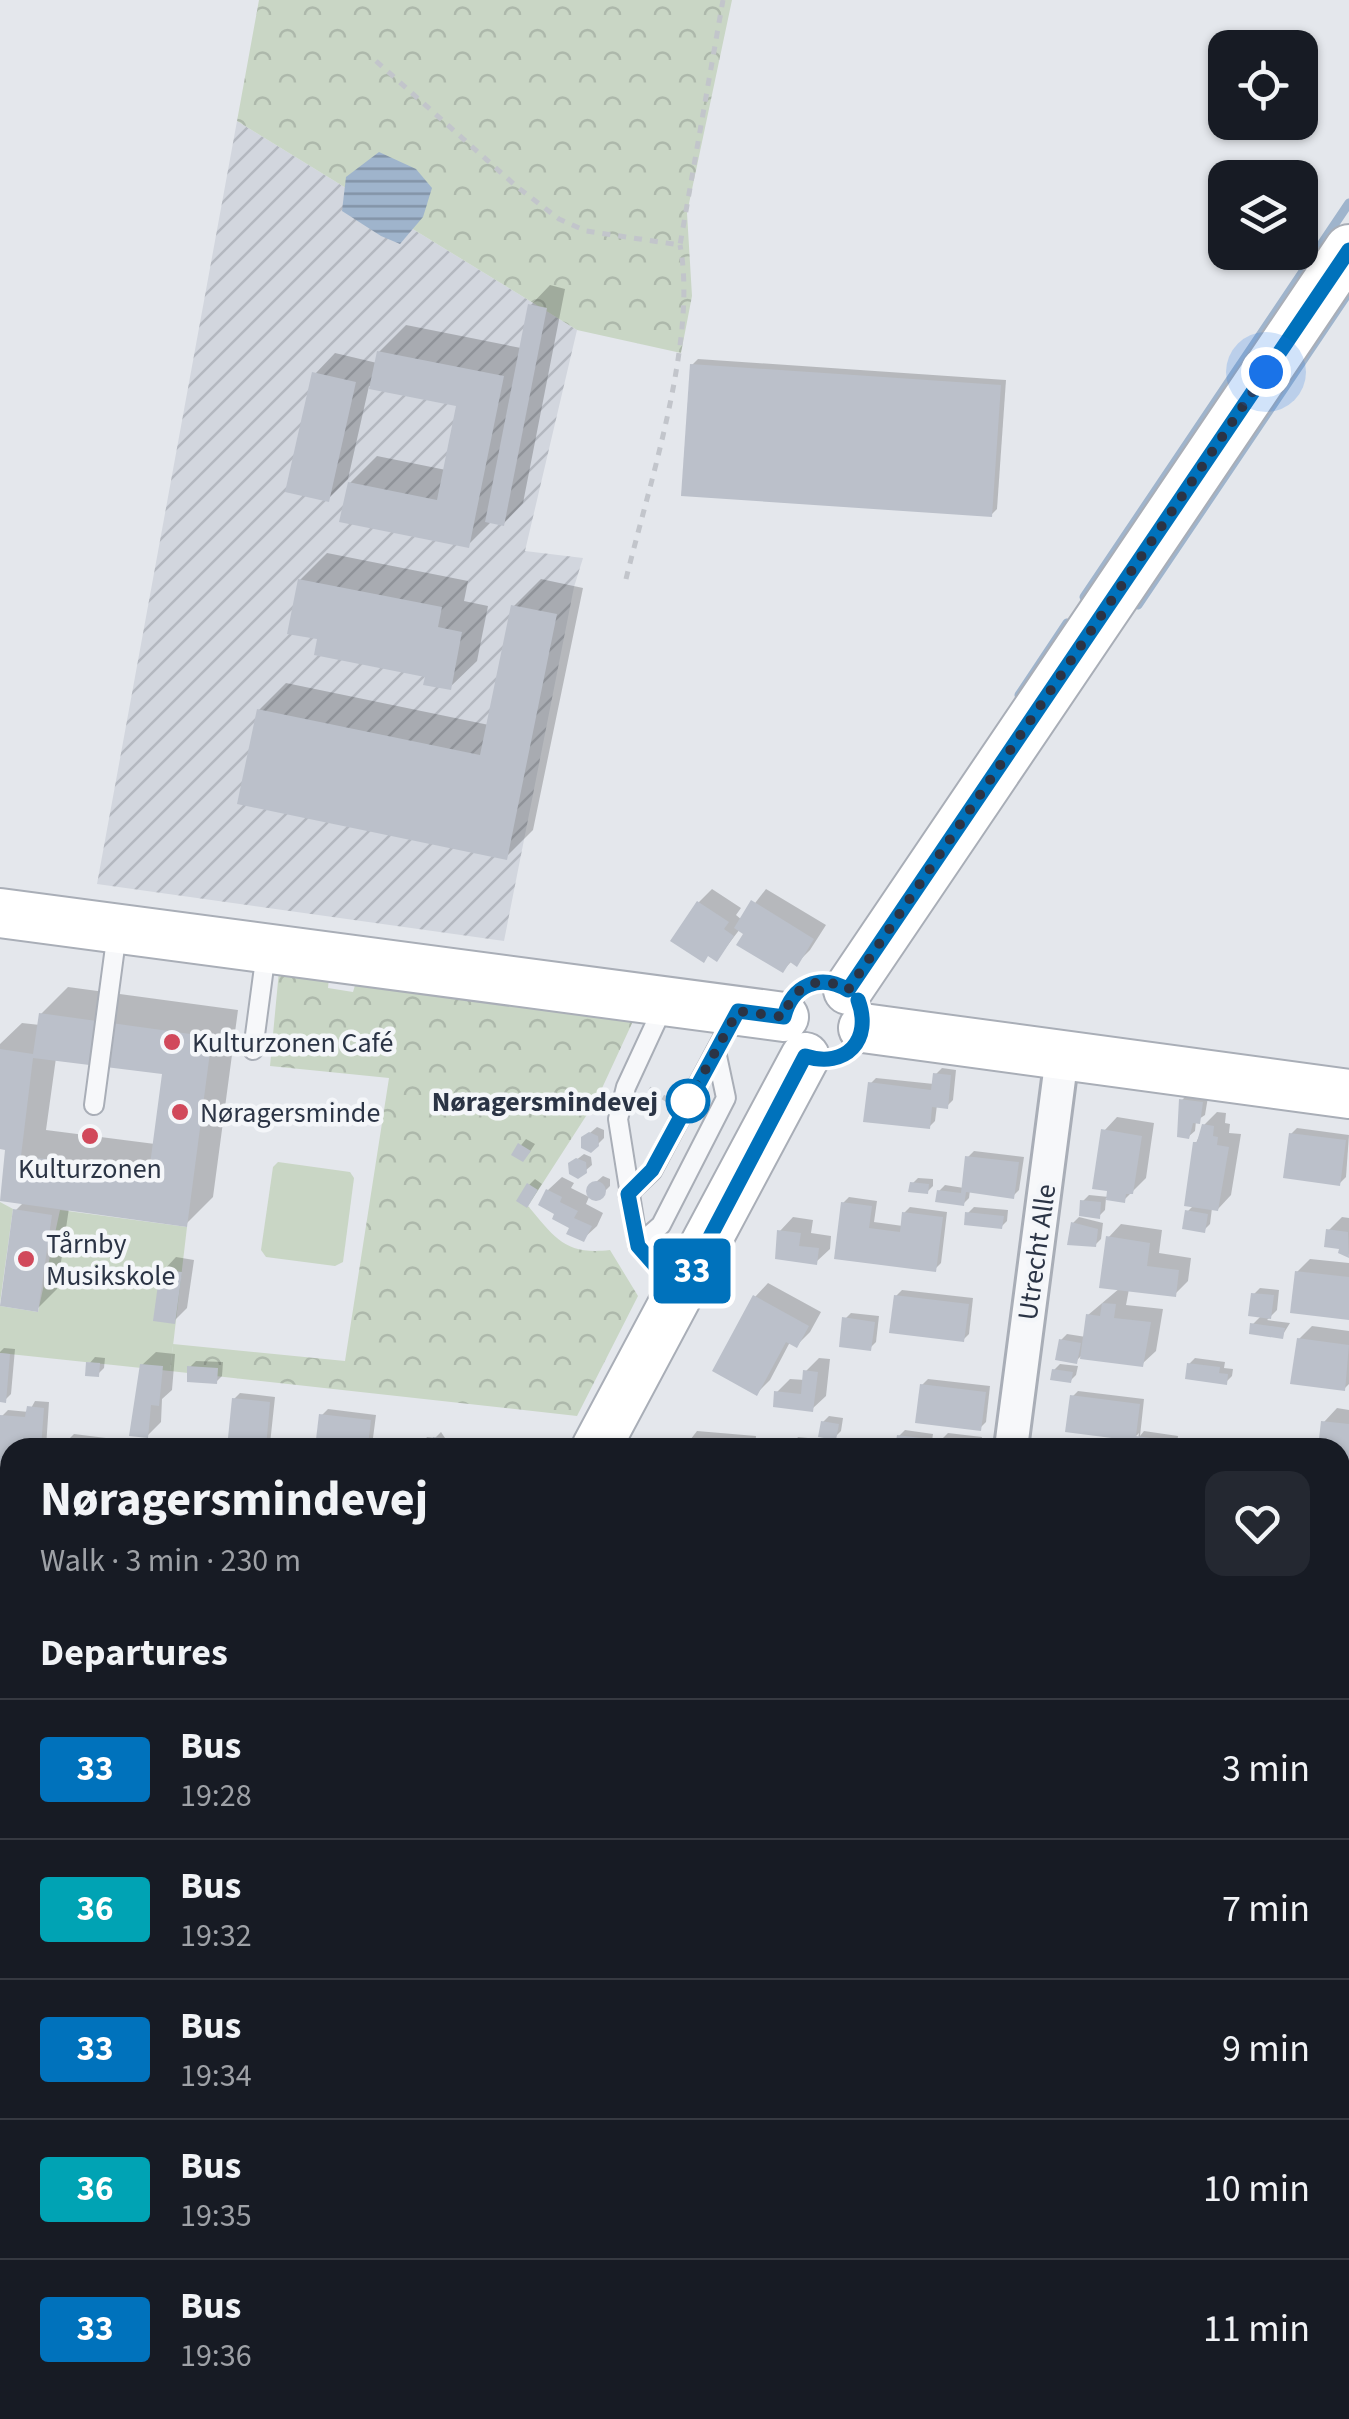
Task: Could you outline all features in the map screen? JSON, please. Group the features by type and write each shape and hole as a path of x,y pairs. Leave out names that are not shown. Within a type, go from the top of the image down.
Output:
{"street":[{"path":"856,1009 1349,250"},
{"path":"0,913 666,1001 761,1034 820,1061 834,1060 858,1042 856,1009 836,983 808,984 796,992 761,1034 680,1294 601,1438"},
{"path":"856,1009 1062,1056 1349,1094"},
{"name":"Utrecht Alle","path":"1011,1438 1062,1056"}],"lane":[{"path":"94,1106 117,928"},
{"path":"252,1050 267,948"},
{"path":"666,1001 626,1087 618,1118 638,1246 680,1294"},
{"path":"628,1194 652,1170 761,1034"},
{"path":"638,1246 660,1226 761,1034"}],"path":[{"path":"626,579 668,408 684,317 685,269 680,245 723,0"},
{"path":"376,61 559,220 586,231 680,245"}],"shaded area":[{"path":"237,121 577,330 525,551 583,558 504,941 97,884"}],"green space":[{"path":"259,0 732,0 687,213 692,296 681,353 577,330 237,121"},
{"path":"279,971 329,978 328,988 353,992 356,982 634,1019 597,1099 528,1206 546,1228 572,1247 610,1250 638,1296 577,1416 170,1371 173,1344 345,1361 389,1078 270,1066"},
{"path":"278,1162 350,1172 354,1178 343,1262 335,1266 266,1257 261,1250 273,1167"},
{"path":"0,1202 13,1209 0,1303"},
{"path":"60,1210 187,1227 170,1371 0,1353 0,1306 38,1312"}],"water":[{"path":"379,152 416,169 432,188 423,217 400,244 342,211 346,177"}],"building":[{"path":"528,304 547,308 504,526 485,522"},
{"path":"377,351 504,376 469,548 339,522 348,482 437,500 456,406 369,389"},
{"path":"690,364 1001,385 992,517 681,496"},
{"path":"312,372 356,382 329,502 285,492"},
{"path":"298,579 442,607 438,627 462,632 451,690 423,685 425,677 314,655 317,639 287,634"},
{"path":"511,605 557,614 507,860 237,804 257,709 480,755"},
{"path":"751,900 814,939 797,967 790,962 783,973 736,945 743,934 734,928"},
{"path":"697,901 729,922 724,929 734,936 717,962 708,956 704,963 670,941"},
{"name":"Nøragersminde","path":"39,1013 212,1037 187,1227 0,1201 5,1150 0,1149 0,1049 33,1054","holes":["33,1058 162,1074 149,1172 21,1156"]},
{"path":"933,1073 951,1075 948,1109 932,1107 930,1129 863,1122 868,1082 931,1090"},
{"path":"1179,1099 1203,1102 1200,1124 1193,1123 1189,1139 1177,1137"},
{"path":"1202,1124 1214,1126 1217,1145 1229,1147 1218,1211 1184,1206 1193,1142 1197,1142"},
{"path":"1101,1129 1142,1136 1133,1194 1126,1194 1125,1203 1106,1200 1107,1191 1092,1189"},
{"path":"589,1132 598,1136 599,1146 591,1153 581,1148 581,1137"},
{"path":"1289,1133 1346,1140 1340,1186 1283,1178"},
{"path":"518,1143 531,1151 523,1162 511,1155"},
{"path":"965,1156 1019,1162 1014,1199 966,1192 964,1206 935,1202 937,1190 961,1193"},
{"path":"576,1158 586,1162 587,1173 578,1179 569,1174 568,1163"},
{"path":"596,1181 606,1191 596,1201 586,1191"},
{"path":"910,1182 929,1184 928,1194 908,1192"},
{"path":"527,1183 538,1190 527,1208 516,1201"},
{"path":"546,1189 578,1211 574,1218 592,1226 584,1242 566,1234 569,1228 538,1205"},
{"path":"1080,1200 1101,1202 1100,1219 1079,1216"},
{"path":"841,1202 872,1206 869,1228 900,1232 902,1212 943,1217 936,1272 834,1259"},
{"name":"Tårnby Musikskole","path":"13,1209 52,1215 38,1312 0,1306"},
{"path":"1185,1210 1208,1214 1205,1233 1182,1229"},
{"path":"965,1212 1004,1216 1002,1229 964,1225"},
{"path":"1071,1222 1098,1229 1096,1247 1067,1245"},
{"path":"1326,1229 1348,1232 1349,1258 1338,1253 1339,1249 1324,1247"},
{"path":"777,1230 801,1233 799,1246 819,1248 817,1265 775,1259"},
{"path":"1106,1236 1150,1243 1147,1266 1179,1270 1176,1297 1099,1288"},
{"path":"160,1270 182,1272 175,1324 153,1321"},
{"path":"1295,1271 1349,1277 1349,1320 1290,1313"},
{"path":"1251,1293 1274,1295 1271,1319 1248,1316"},
{"path":"753,1295 809,1326 797,1348 786,1342 757,1396 712,1371"},
{"path":"894,1295 969,1304 964,1342 889,1333"},
{"path":"1102,1303 1116,1304 1114,1318 1151,1322 1143,1367 1080,1359 1086,1314 1100,1316"},
{"path":"842,1317 875,1322 871,1351 839,1347"},
{"path":"1250,1323 1285,1328 1283,1339 1249,1334"},
{"path":"1297,1338 1349,1345 1345,1391 1290,1384"},
{"path":"1059,1339 1081,1343 1077,1364 1055,1360"},
{"path":"0,1353 10,1354 6,1403 0,1402"},
{"path":"86,1362 100,1363 99,1377 85,1376"},
{"path":"1187,1363 1220,1367 1219,1373 1228,1374 1227,1385 1185,1379"},
{"path":"140,1364 163,1366 159,1406 151,1405 148,1438 129,1436"},
{"path":"187,1366 218,1368 217,1384 187,1382"},
{"path":"1052,1369 1073,1372 1071,1383 1050,1380"},
{"path":"803,1370 818,1372 813,1412 773,1407 774,1391 801,1394"},
{"path":"920,1384 986,1392 981,1431 915,1423"},
{"path":"1070,1395 1140,1404 1136,1436 1151,1438 1112,1438 1065,1432"},
{"path":"232,1398 270,1402 267,1438 228,1438"},
{"path":"27,1406 44,1408 42,1438 0,1438 0,1415 25,1417"},
{"path":"319,1414 371,1420 369,1438 316,1438"},
{"path":"821,1421 839,1424 836,1438 818,1437"},
{"path":"1321,1421 1349,1424 1349,1438 1319,1438"}],"waterway":[{"path":"1084,597 1349,203"},
{"path":"1138,605 1349,292"},
{"path":"1019,695 1067,623"}],"bus line":[{"name":"33","path":"858,1000 863,1028 858,1042 834,1060 805,1056 680,1294 638,1246 628,1194 652,1170 738,1011 784,1017 796,992 808,984 836,983 848,990 1349,250"}],"place":[{"name":"Kulturzonen Café","path":"172,1042"},
{"name":"Nøragersmindevej","path":"688,1101"},
{"name":"Nøragersminde","path":"180,1112"},
{"name":"Kulturzonen","path":"90,1136"},
{"name":"Tårnby Musikskole","path":"26,1259"}],"route":[{"path":"688,1101 738,1011 784,1017 796,992 808,984 836,983 848,990 1266,372"}]}
